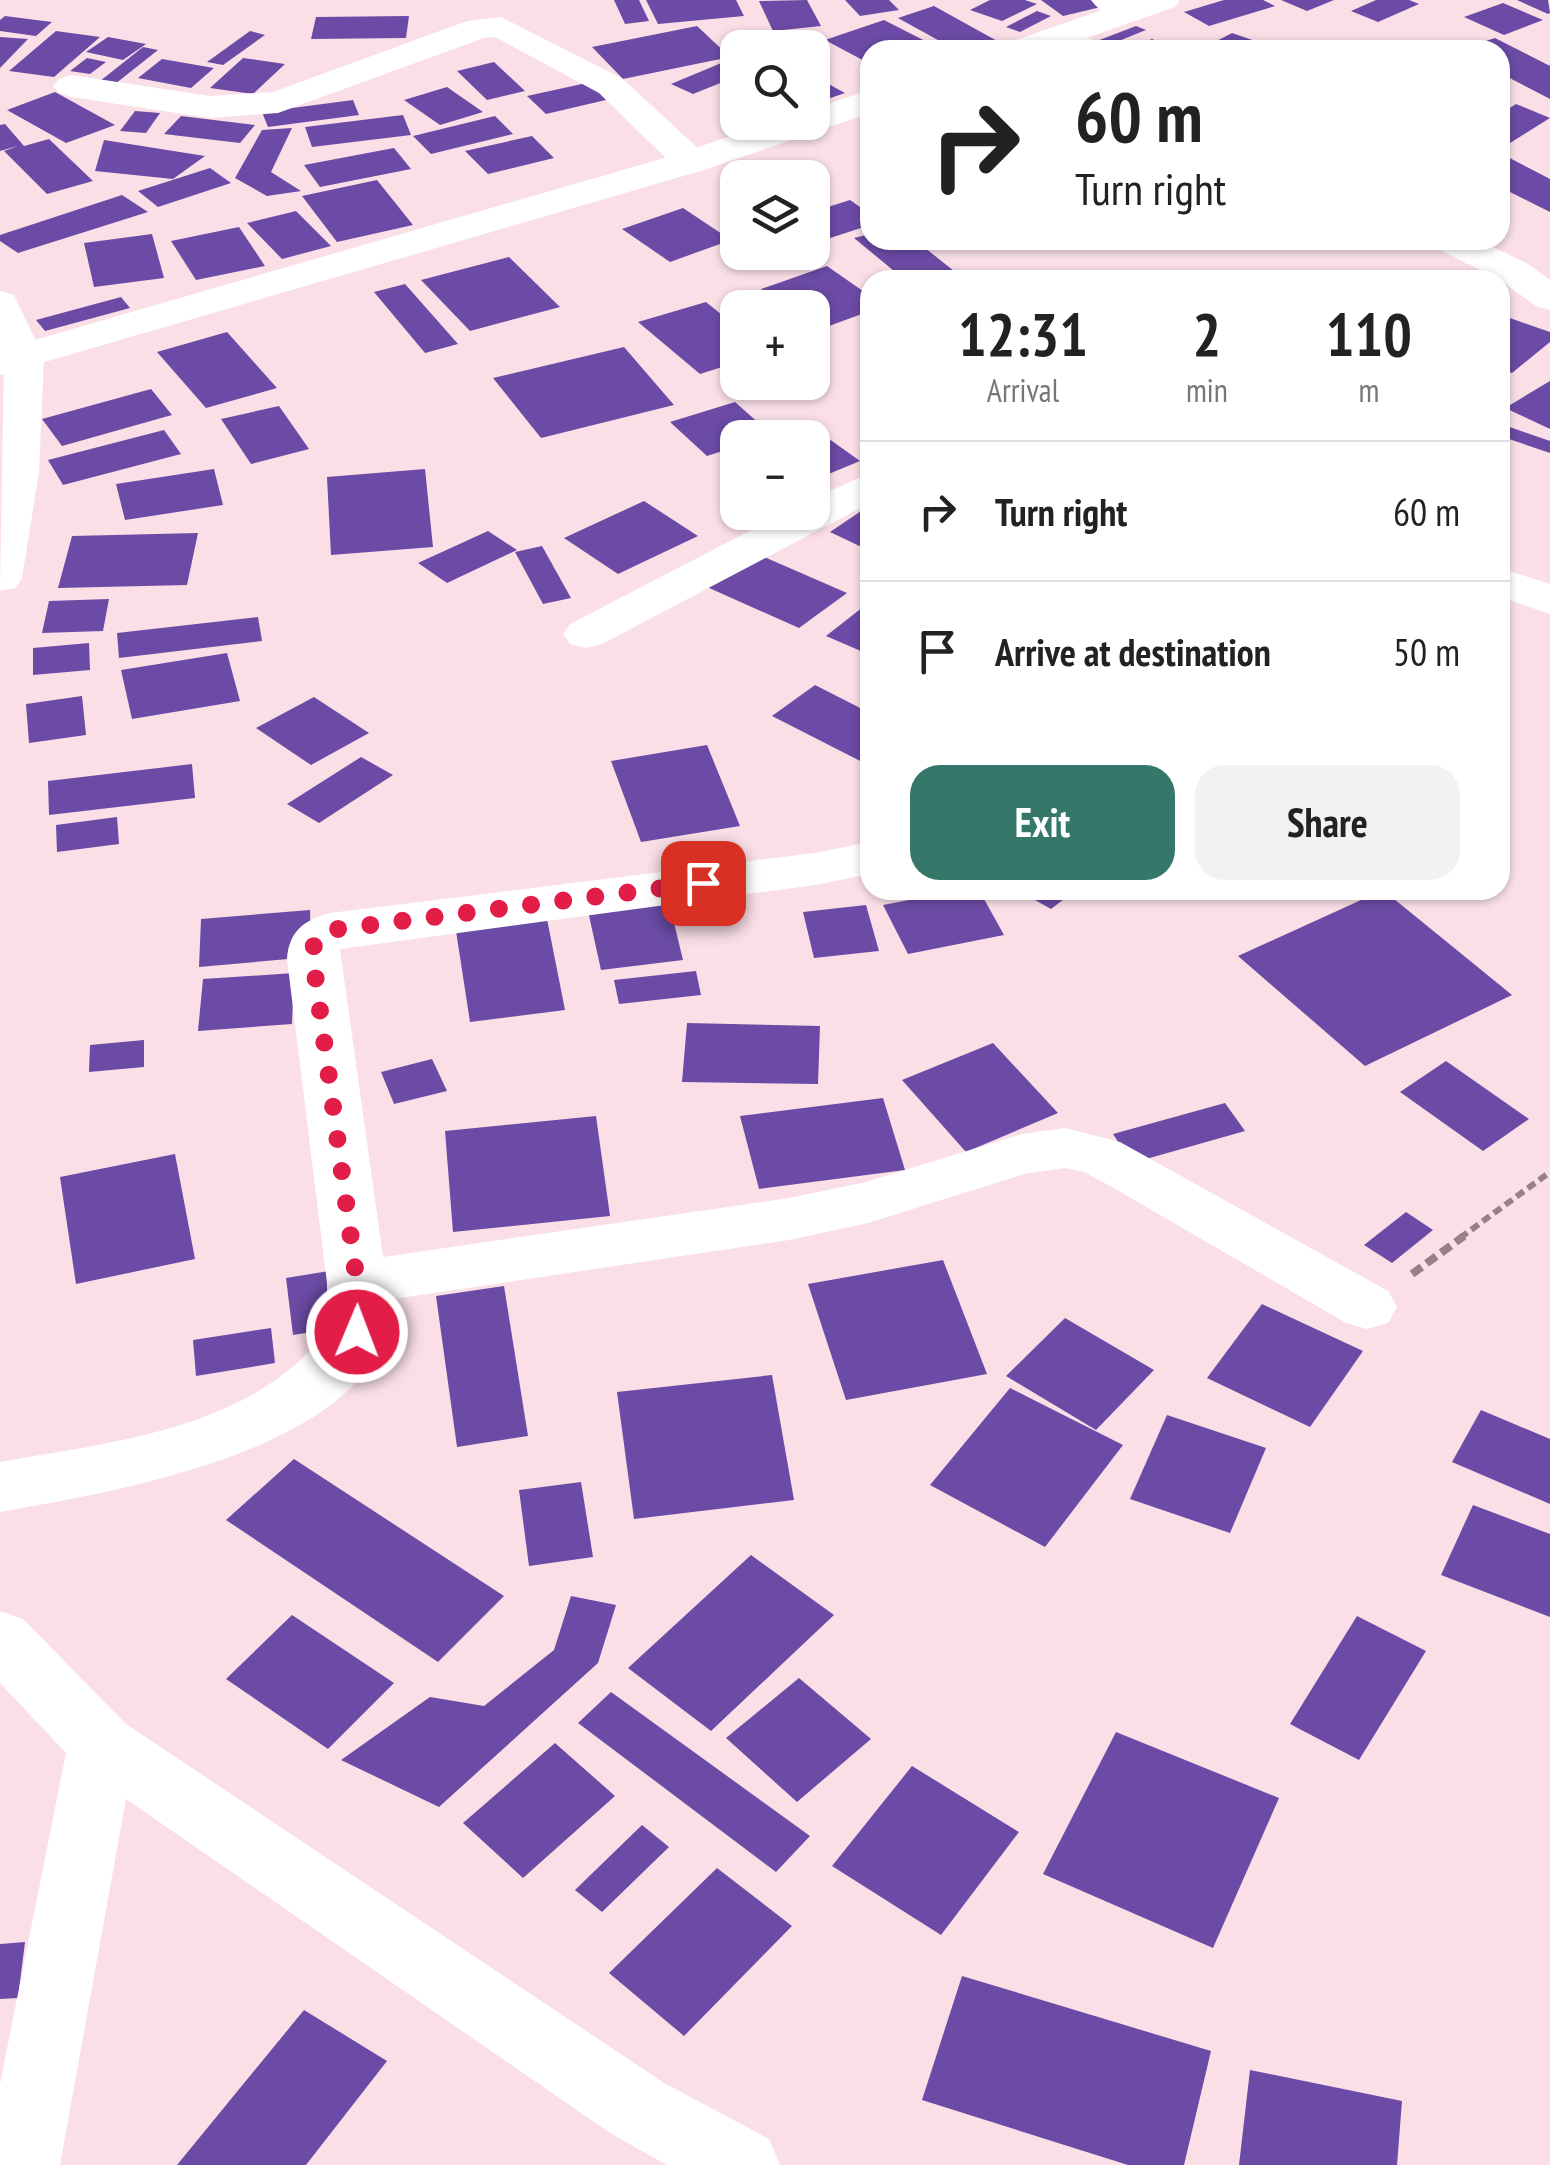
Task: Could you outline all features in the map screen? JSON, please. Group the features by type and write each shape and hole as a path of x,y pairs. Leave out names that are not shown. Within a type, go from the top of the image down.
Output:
{"street":[{"path":"1078,40 1118,6 1163,0"},
{"path":"71,86 210,107 265,104 298,97 480,28 500,26 610,86 692,162"},
{"path":"830,115 860,104"},
{"path":"12,361 757,140"},
{"path":"1469,250 1510,270"},
{"path":"1514,272 1550,258"},
{"path":"1510,270 1550,298"},
{"path":"0,303 12,361 18,472 0,578"},
{"path":"586,634 860,491"},
{"path":"1510,584 1550,600"},
{"path":"0,1487 158,1457 227,1437 331,1368 357,1332 357,1283 313,959 314,942 330,930 860,860"},
{"path":"357,1283 789,1219 868,1202 1022,1154 1065,1148 1100,1156 1367,1308"},
{"path":"0,1640 102,1745 637,2108 742,2165"},
{"path":"22,2165 102,1745"}],"path":[{"path":"1367,1308 1550,1172"}],"building":[{"path":"614,0 639,0 649,21 625,24"},
{"path":"646,0 736,0 744,16 658,24"},
{"path":"807,0 821,26 773,30 759,1"},
{"path":"845,0 889,0 899,10 860,16"},
{"path":"990,0 1037,4 1002,21 970,10"},
{"path":"1041,0 1091,0 1101,7 1063,16"},
{"path":"1224,0 1263,0 1275,6 1209,26 1184,12"},
{"path":"1281,0 1334,0 1307,11"},
{"path":"1376,0 1409,0 1419,4 1378,22 1351,11"},
{"path":"1517,0 1548,0 1550,13 1548,14"},
{"path":"1503,3 1543,20 1504,35 1464,17"},
{"path":"934,6 995,40 938,40 898,18"},
{"path":"1037,11 1051,16 1020,32 1006,27"},
{"path":"5,16 52,22 36,36 0,31 0,20"},
{"path":"409,16 406,38 311,39 316,17"},
{"path":"884,20 923,40 860,40 860,59 830,43 830,38"},
{"path":"697,26 720,48 720,59 623,79 592,47"},
{"path":"1136,26 1146,30 1121,40 1099,40"},
{"path":"56,31 100,37 54,77 9,71"},
{"path":"250,31 265,35 223,65 207,62"},
{"path":"1232,33 1252,40 1219,40"},
{"path":"0,37 28,39 0,68"},
{"path":"108,37 146,44 123,60 86,52"},
{"path":"1510,46 1550,66 1550,99 1510,78"},
{"path":"143,47 158,50 110,88 95,85"},
{"path":"87,58 106,62 90,74 70,71"},
{"path":"243,58 285,64 253,94 210,88"},
{"path":"162,59 214,68 191,88 138,78"},
{"path":"494,62 525,91 487,100 457,71"},
{"path":"720,64 720,83 693,94 671,84"},
{"path":"591,82 610,99 546,114 527,96"},
{"path":"830,85 845,93 830,98"},
{"path":"447,87 483,112 440,125 404,100"},
{"path":"55,92 115,125 66,143 7,110"},
{"path":"353,100 359,115 268,127 262,112"},
{"path":"1516,104 1550,118 1510,143 1510,108"},
{"path":"135,111 160,113 146,133 120,131"},
{"path":"403,115 411,135 312,147 305,127"},
{"path":"181,116 255,125 240,143 164,134"},
{"path":"495,116 513,134 431,154 413,136"},
{"path":"5,124 24,146 49,139 93,181 47,194 4,151 18,146 0,151 0,125"},
{"path":"292,128 271,172 301,191 267,196 235,178 262,130"},
{"path":"532,136 554,158 488,174 465,151"},
{"path":"104,140 205,156 173,179 95,171"},
{"path":"394,148 411,169 320,187 304,165"},
{"path":"1510,158 1550,179 1550,212 1510,192"},
{"path":"210,168 231,183 158,207 138,191"},
{"path":"377,180 413,225 337,242 302,196"},
{"path":"122,195 148,212 18,253 0,241 0,235"},
{"path":"850,200 860,207 860,228 830,238 830,206"},
{"path":"683,208 720,233 720,244 670,262 622,229"},
{"path":"296,211 331,246 282,259 247,223"},
{"path":"239,227 265,266 196,280 171,241"},
{"path":"152,234 164,278 94,287 84,243"},
{"path":"869,250 928,250 953,270 893,270"},
{"path":"509,257 560,307 470,331 421,280"},
{"path":"830,268 860,289 860,315 830,326 830,290 762,290"},
{"path":"405,284 458,344 425,353 374,292"},
{"path":"121,297 130,308 45,331 36,320"},
{"path":"706,302 720,313 720,368 700,374 638,322"},
{"path":"1510,318 1550,332 1550,342 1512,373"},
{"path":"227,332 277,388 206,408 157,352"},
{"path":"624,347 674,405 541,438 493,378"},
{"path":"1550,381 1550,429 1510,410 1510,405"},
{"path":"151,389 172,415 62,446 42,419"},
{"path":"735,402 755,420 720,420 720,452 707,456 670,422"},
{"path":"279,406 309,449 251,464 221,419"},
{"path":"1510,427 1550,441 1550,453 1510,439"},
{"path":"164,430 181,454 63,485 48,460"},
{"path":"830,440 860,461 830,473"},
{"path":"214,469 223,505 125,520 116,484"},
{"path":"425,469 433,547 331,555 327,477"},
{"path":"644,501 698,536 618,574 564,538"},
{"path":"860,512 860,546 830,532"},
{"path":"488,531 517,550 447,583 418,563"},
{"path":"198,533 187,585 58,588 72,536"},
{"path":"542,546 571,598 543,604 515,552"},
{"path":"755,553 847,593 799,628 707,587"},
{"path":"109,599 103,631 42,633 49,601"},
{"path":"860,609 860,651 826,636"},
{"path":"258,617 262,641 119,658 117,633"},
{"path":"89,643 90,670 33,675 33,648"},
{"path":"227,653 240,701 132,719 121,670"},
{"path":"815,685 860,708 860,761 772,716"},
{"path":"82,696 86,735 29,743 26,704"},
{"path":"314,697 369,733 311,765 256,728"},
{"path":"707,745 740,826 641,842 611,761"},
{"path":"361,757 393,775 319,823 287,804"},
{"path":"192,764 195,798 49,815 48,781"},
{"path":"117,817 119,844 57,852 56,825"},
{"path":"909,900 985,900 1004,935 908,954 883,905"},
{"path":"1035,900 1063,900 1051,909"},
{"path":"1361,900 1395,900 1512,995 1365,1066 1238,956"},
{"path":"669,902 683,960 601,970 588,911"},
{"path":"866,905 879,951 814,958 803,912"},
{"path":"310,910 311,957 199,967 201,919"},
{"path":"547,919 565,1010 470,1022 456,931"},
{"path":"696,971 701,995 619,1004 614,980"},
{"path":"294,973 292,1024 198,1031 203,979"},
{"path":"687,1023 820,1026 818,1084 682,1082"},
{"path":"144,1040 144,1067 89,1072 90,1045"},
{"path":"993,1043 1058,1113 966,1152 902,1080"},
{"path":"432,1059 447,1091 394,1104 381,1072"},
{"path":"1446,1061 1529,1119 1483,1151 1400,1092"},
{"path":"883,1098 905,1170 759,1189 740,1116"},
{"path":"1225,1103 1245,1131 1132,1163 1113,1134"},
{"path":"596,1116 610,1216 453,1232 445,1131"},
{"path":"175,1154 195,1259 76,1284 60,1177"},
{"path":"1406,1212 1433,1230 1392,1263 1364,1245"},
{"path":"943,1260 987,1374 846,1400 808,1284"},
{"path":"329,1271 337,1328 293,1335 286,1278"},
{"path":"504,1286 528,1436 457,1447 436,1296"},
{"path":"1262,1304 1363,1351 1310,1427 1207,1378"},
{"path":"1065,1318 1154,1370 1096,1430 1006,1376"},
{"path":"271,1328 275,1363 196,1376 193,1340"},
{"path":"772,1375 794,1500 634,1519 617,1392"},
{"path":"1010,1388 1123,1445 1045,1547 930,1485"},
{"path":"1481,1410 1550,1439 1550,1504 1452,1462"},
{"path":"1167,1415 1266,1448 1230,1533 1130,1499"},
{"path":"294,1459 504,1596 438,1662 226,1520"},
{"path":"581,1482 593,1557 529,1566 519,1490"},
{"path":"1473,1505 1550,1534 1550,1617 1441,1575"},
{"path":"751,1555 834,1615 711,1731 628,1668"},
{"path":"571,1596 616,1605 598,1663 439,1807 341,1760 430,1697 484,1706 554,1650"},
{"path":"292,1615 394,1683 328,1749 226,1679"},
{"path":"1357,1616 1426,1651 1359,1760 1290,1724"},
{"path":"799,1678 871,1739 797,1802 726,1738"},
{"path":"611,1692 810,1836 776,1872 578,1723"},
{"path":"1116,1732 1279,1798 1213,1948 1043,1874"},
{"path":"555,1743 615,1796 523,1878 463,1823"},
{"path":"912,1766 1019,1832 941,1935 832,1866"},
{"path":"642,1825 669,1847 602,1912 575,1890"},
{"path":"717,1868 792,1926 684,2036 609,1973"},
{"path":"25,1942 18,1998 0,1999 0,1944"},
{"path":"962,1976 1211,2051 1184,2165 1128,2165 922,2100"},
{"path":"304,2010 387,2061 306,2165 177,2165"},
{"path":"1250,2070 1402,2101 1397,2165 1239,2165"}],"route":[{"path":"357,1332 357,1283 313,959 314,942 330,930 703,883"}]}
